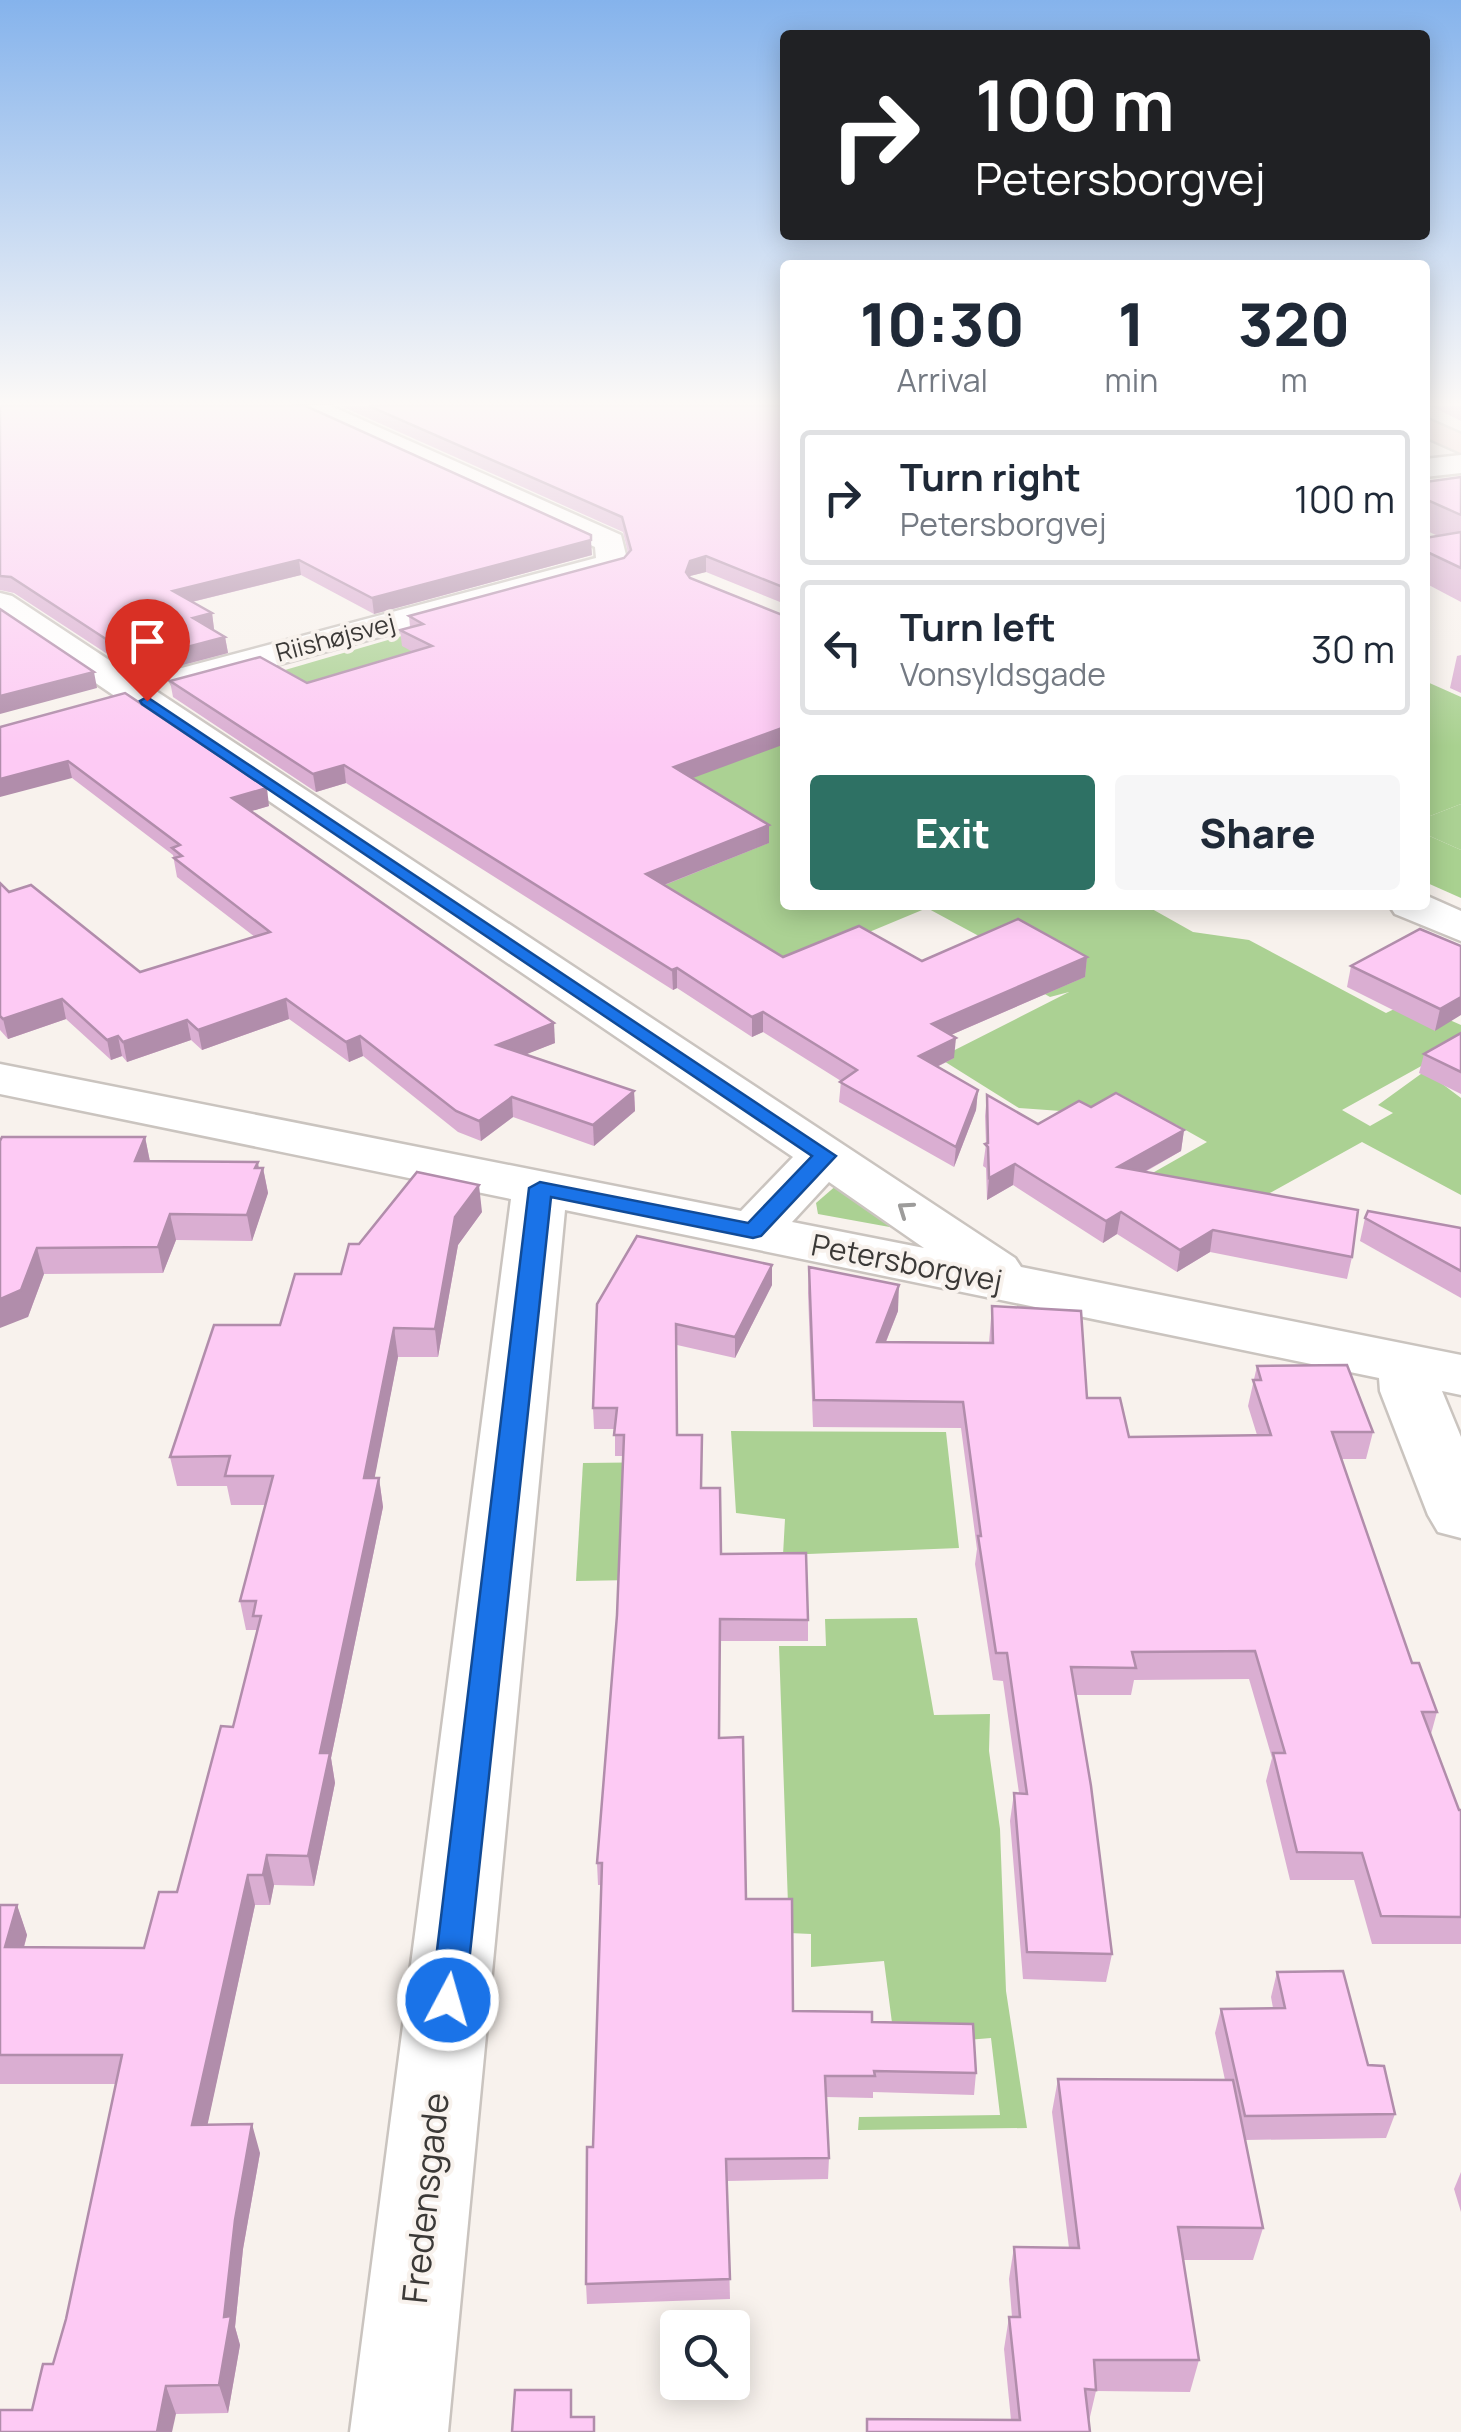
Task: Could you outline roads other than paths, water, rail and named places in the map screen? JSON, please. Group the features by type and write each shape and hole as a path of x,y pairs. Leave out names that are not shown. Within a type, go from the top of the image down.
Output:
{"street":[{"name":"Riishøjsvej","path":"115,698 612,563 610,542 560,519"},
{"path":"0,603 115,698 825,1156 1014,1284"},
{"path":"1422,910 1461,928"},
{"name":"Petersborgvej","path":"0,1079 1434,1370"},
{"path":"753,1231 825,1156"},
{"name":"Fredensgade","path":"399,2432 540,1188"},
{"path":"1434,1370 1411,1390 1461,1515"}]}
